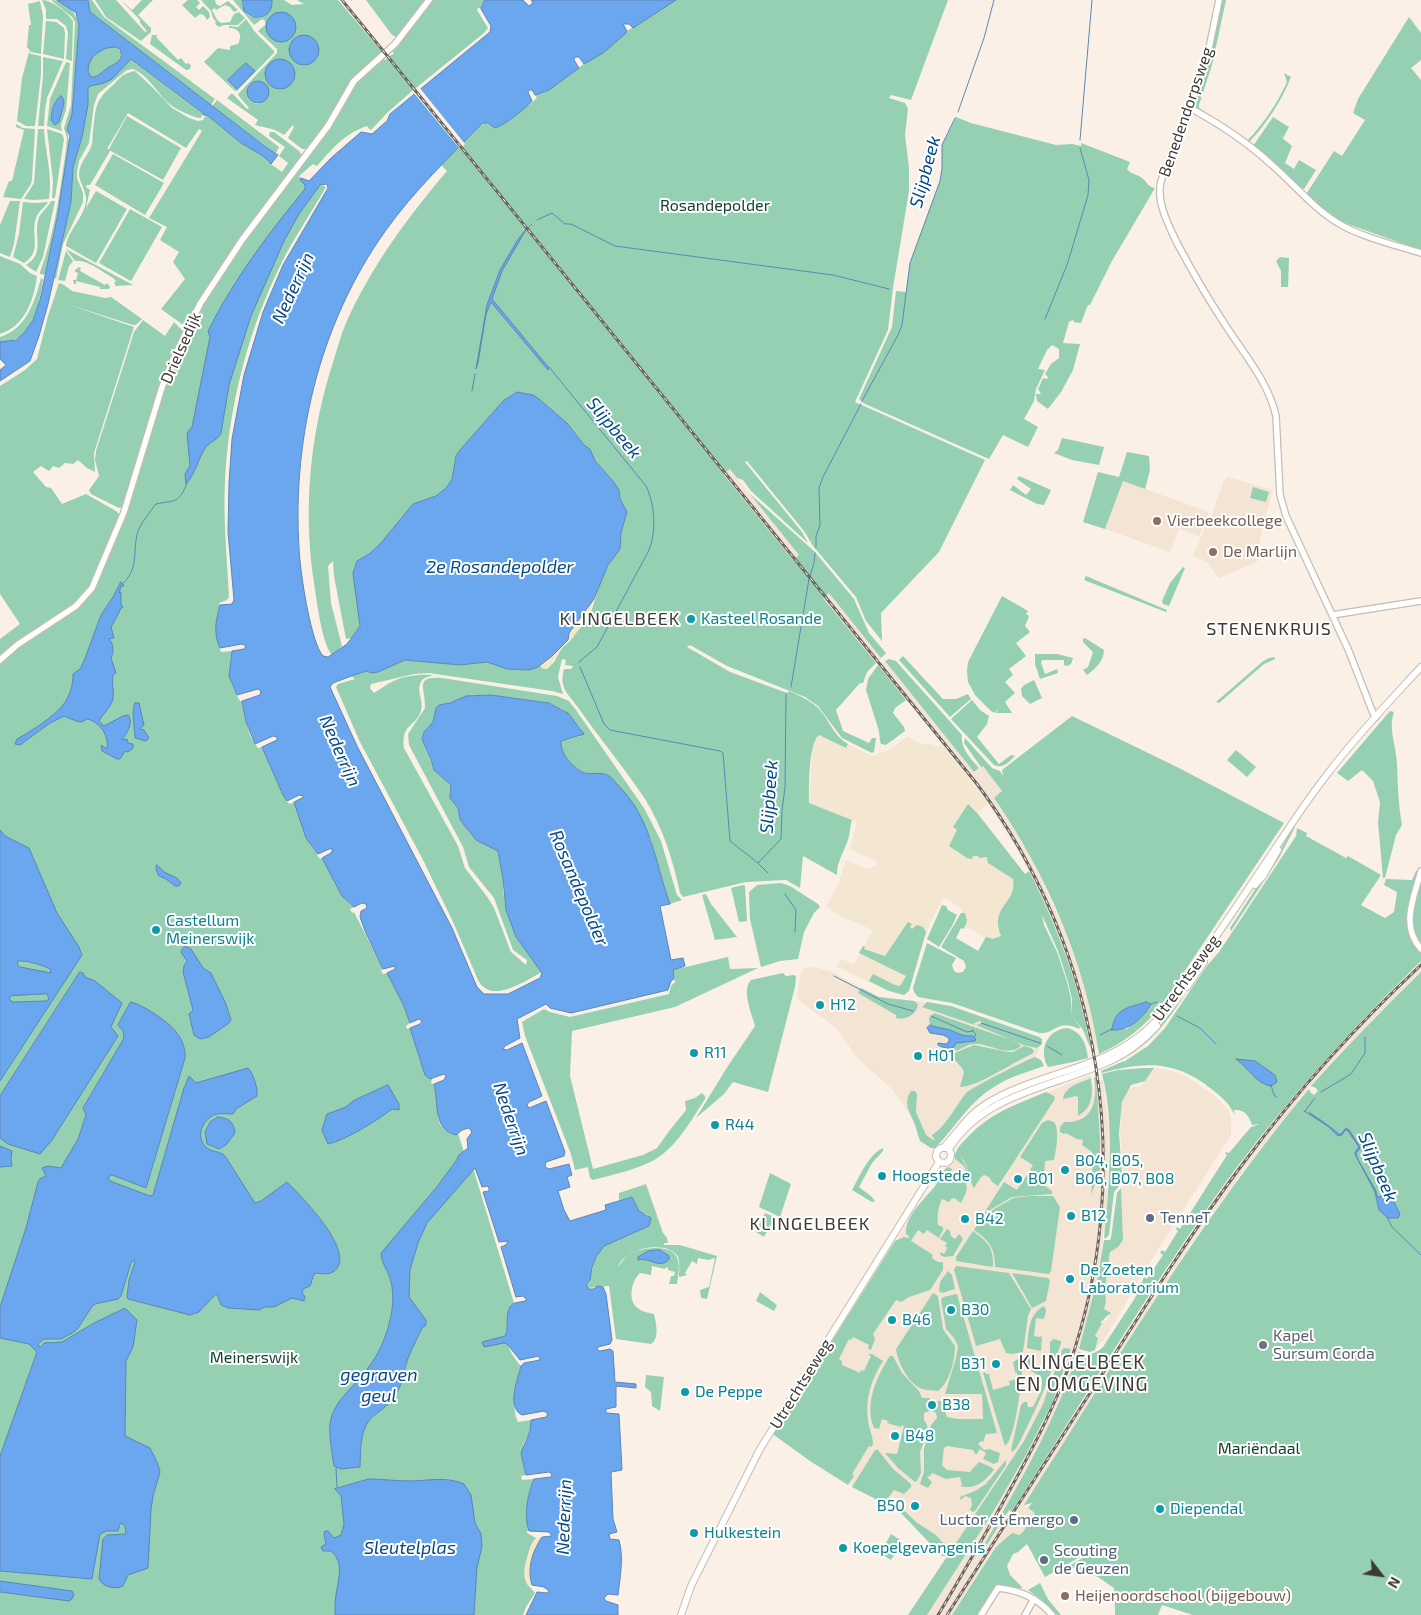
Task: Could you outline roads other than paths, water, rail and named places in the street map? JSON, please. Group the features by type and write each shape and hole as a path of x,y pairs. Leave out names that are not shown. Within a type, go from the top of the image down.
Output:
{"main road":[{"name":"Utrechtseweg","path":"939,1162 936,1159 936,1153 940,1148 947,1148 965,1128 1003,1101 1114,1059 1132,1048 1149,1034 1176,1003 1255,884 1263,876 1290,827 1328,773 1421,667"},
{"name":"Utrechtseweg","path":"939,1162 944,1163 950,1160 951,1155 947,1148"},
{"name":"Utrechtseweg","path":"681,1615 690,1586 756,1454 939,1162"}],"street":[{"name":"Drielsedijk","path":"0,660 17,645 76,606 92,588 124,512 135,470 162,388 172,362 200,304 242,240 328,126 354,81 395,44 429,0"},
{"name":"Benedendorpsweg","path":"1219,0 1207,58 1190,108 1161,181 1160,194 1169,226 1200,285 1253,367 1274,405 1280,495 1284,510 1288,524 1332,615"},
{"path":"1190,108 1243,140 1318,209 1338,224 1421,253"},
{"path":"1376,717 1332,615 1421,601"},
{"path":"1421,871 1409,922 1414,940 1421,949"},
{"path":"982,1615 998,1588 1024,1594 1034,1599 1052,1615"},
{"path":"1025,1615 1034,1599"}],"water":[{"path":"57,0 88,0 90,12 278,155 271,164 263,156 241,143 207,115 203,115 203,113 131,59 112,79 90,86 88,89 88,105 82,137 73,167 71,202 39,336 30,361 0,381 0,370 6,365 0,359 0,342 16,340 24,333 33,320 40,300 58,213 70,136 67,130 72,114 79,25 76,13","holes":["115,47 120,49 121,56 119,61 99,75 91,77 88,71 93,56 107,48"]},
{"path":"243,0 272,0 272,4 270,11 265,16 253,17 244,11"},
{"path":"485,0 523,0 529,6 533,3 531,0 676,0 633,28 629,24 623,24 627,31 625,34 603,53 584,64 579,57 575,57 574,60 579,68 549,90 535,95 532,90 529,90 532,101 504,124 495,128 488,123 483,123 420,188 386,230 362,267 342,305 326,346 314,388 305,430 300,474 298,517 300,561 308,611 315,638 323,656 328,657 347,644 360,626 353,573 357,561 369,554 380,544 413,504 436,496 447,487 452,479 456,456 459,451 504,400 517,392 533,395 567,423 584,445 590,449 595,461 613,481 619,490 620,499 627,512 621,533 620,549 608,565 594,599 569,633 568,640 538,667 529,670 507,669 487,662 460,665 405,660 378,672 371,673 367,671 354,675 333,683 330,687 357,746 452,928 477,987 484,994 508,994 540,978 542,973 516,937 506,910 498,851 476,840 464,825 460,819 458,808 450,798 451,785 434,770 422,739 424,732 433,722 436,708 439,705 450,703 466,696 491,695 549,703 568,713 584,734 561,741 565,756 572,765 585,773 604,774 614,780 637,810 651,840 670,904 660,906 671,960 683,958 685,966 673,970 674,979 671,981 668,990 571,1013 550,1008 546,1004 517,1019 520,1038 503,1049 507,1050 522,1043 542,1096 529,1102 527,1105 529,1108 546,1101 565,1152 564,1156 546,1162 545,1167 549,1169 569,1164 572,1175 567,1177 570,1187 558,1191 570,1221 606,1210 605,1205 632,1197 639,1211 651,1218 649,1226 604,1246 596,1257 590,1280 586,1285 589,1289 594,1289 597,1286 603,1287 606,1294 612,1340 610,1344 598,1347 597,1350 610,1349 613,1351 615,1382 636,1384 636,1388 616,1386 616,1407 606,1409 606,1413 619,1414 622,1470 611,1472 613,1519 617,1532 609,1534 610,1539 619,1540 621,1574 618,1595 608,1594 604,1598 606,1601 618,1605 618,1615 526,1615 537,1592 547,1593 549,1591 544,1587 532,1585 530,1566 533,1554 542,1537 552,1536 549,1532 529,1531 526,1519 528,1498 534,1479 551,1477 552,1474 549,1472 526,1475 521,1453 530,1431 531,1420 546,1417 548,1414 544,1411 522,1415 515,1406 514,1392 521,1366 524,1363 540,1360 539,1356 520,1360 507,1344 484,1347 482,1342 505,1336 511,1305 527,1300 523,1296 516,1297 501,1247 506,1245 508,1241 499,1242 483,1192 489,1191 489,1188 487,1186 482,1187 475,1168 427,1223 418,1243 410,1270 409,1297 426,1320 426,1325 422,1328 407,1360 399,1388 391,1402 370,1419 366,1425 361,1445 360,1467 341,1469 334,1466 330,1435 332,1415 345,1394 363,1375 376,1357 391,1315 392,1287 381,1253 436,1188 459,1155 468,1148 467,1139 472,1132 469,1128 462,1130 456,1135 448,1132 443,1127 438,1114 434,1084 444,1080 446,1076 444,1074 430,1079 425,1075 410,1028 420,1024 422,1021 419,1019 410,1023 403,1004 387,973 395,969 395,966 383,969 360,917 361,911 367,908 366,904 362,903 354,907 342,896 322,858 331,853 333,849 318,854 306,838 294,802 304,797 299,795 287,801 283,795 262,747 277,740 277,737 273,736 255,744 246,722 242,701 260,695 261,691 258,689 237,695 229,676 232,651 244,649 246,646 242,644 220,648 216,637 216,621 220,605 232,604 234,600 228,532 229,483 232,439 244,375 263,312 283,265 328,188 327,184 320,185 299,214 284,241 251,316 229,385 221,433 206,447 186,484 185,474 190,466 187,433 192,427 210,337 208,331 252,257 305,189 305,185 300,180 301,178 309,181 331,158 361,132 372,134 387,121 390,114 490,32 491,26 481,9"},
{"path":"281,12 292,16 296,27 292,38 281,42 270,38 266,27 270,16"},
{"path":"304,35 315,39 319,50 315,61 304,65 293,61 289,50 293,39"},
{"path":"280,59 291,63 295,74 291,85 280,89 269,85 265,74 269,63"},
{"path":"246,63 255,71 237,89 228,80"},
{"path":"254,81 262,81 269,88 269,96 262,103 254,103 247,96 247,88"},
{"path":"61,96 64,103 59,122 55,125 51,120 52,110 56,101"},
{"path":"527,228 502,271 492,299 549,368 548,370 491,302 486,314 476,369 487,305 500,270"},
{"path":"121,582 124,586 121,586 119,593 121,592 121,604 123,607 111,627 114,638 109,639 113,646 111,658 116,673 113,675 113,697 110,706 99,721 104,726 128,715 130,725 122,740 127,739 128,743 133,744 133,748 128,752 125,751 120,759 117,759 102,751 101,745 107,749 107,739 100,726 87,719 82,722 64,716 50,723 20,745 15,744 17,739 46,721 68,697 73,674 80,669 101,615"},
{"path":"135,703 139,703 144,725 140,729 144,730 149,738 146,741 135,738 133,713"},
{"path":"0,830 5,836 29,848 57,913 79,947 82,955 0,1081","holes":["18,961 43,966 50,969 51,973 20,967","47,994 49,999 46,1001 13,1002 9,999 11,996"]},
{"path":"157,865 164,872 177,878 181,883 179,886 175,886 159,876 156,869"},
{"path":"185,946 191,949 203,968 211,973 226,1004 231,1020 209,1037 200,1039 194,1035 189,1014 193,1010 183,972 187,961 181,952"},
{"path":"80,972 85,977 95,981 122,1003 111,1027 118,1036 52,1140 40,1154 8,1144 0,1138 0,1096"},
{"path":"131,1002 152,1012 175,1031 183,1043 185,1058 146,1188 112,1175 108,1177 110,1181 150,1196 153,1195 189,1076 196,1083 248,1068 255,1081 257,1096 236,1109 233,1114 217,1114 208,1119 201,1133 203,1144 207,1148 225,1156 255,1203 261,1201 287,1182 314,1212 334,1239 339,1253 339,1264 333,1272 314,1274 310,1286 303,1289 304,1301 292,1298 274,1307 265,1307 259,1310 228,1308 221,1305 216,1294 199,1312 190,1315 128,1299 129,1280 134,1260 131,1263 121,1296 118,1299 95,1304 74,1332 61,1339 44,1339 38,1344 40,1348 44,1343 62,1342 94,1323 125,1308 137,1320 133,1347 126,1361 125,1436 150,1448 160,1472 151,1510 148,1568 128,1575 123,1586 113,1588 106,1586 99,1579 103,1539 107,1535 126,1534 122,1523 118,1531 106,1531 100,1534 92,1579 0,1571 0,1456 37,1352 29,1344 0,1338 0,1307 26,1228 38,1182 46,1176 42,1168 48,1166 61,1168 78,1139 86,1115 83,1108 124,1038 123,1031 118,1025"},
{"path":"1146,1002 1151,1004 1134,1023 1118,1030 1111,1030 1120,1012"},
{"path":"930,1025 963,1035 973,1036 976,1039 975,1041 956,1043 952,1048 942,1047 938,1043 946,1044 949,1038 930,1033 927,1028"},
{"path":"1236,1059 1255,1061 1275,1075 1277,1082 1271,1086 1266,1085 1256,1079"},
{"path":"388,1085 399,1104 399,1110 392,1109 352,1134 328,1144 322,1130 327,1114 346,1107 353,1101"},
{"path":"1310,1113 1339,1134 1346,1128 1349,1130 1360,1147 1356,1153 1357,1158 1355,1152 1359,1147 1348,1131 1345,1130 1342,1135 1338,1136"},
{"path":"218,1117 230,1121 235,1133 226,1145 219,1149 207,1144 205,1132 210,1122"},
{"path":"0,1146 12,1151 12,1166 0,1167"},
{"path":"1358,1160 1376,1191 1377,1197 1391,1196 1400,1214 1398,1218 1388,1218 1379,1210 1375,1192"},
{"path":"660,1250 669,1256 666,1262 638,1260 638,1257 648,1251"},
{"name":"Sleutelplas","path":"369,1479 409,1481 450,1480 464,1484 471,1495 475,1523 481,1534 482,1546 477,1568 474,1615 335,1615 335,1600 339,1577 338,1561 331,1551 323,1551 321,1547 326,1544 325,1531 328,1531 334,1538 341,1535 344,1524 341,1496 335,1489"},
{"path":"0,1581 72,1591 74,1595 69,1601 0,1592"}],"waterway":[{"name":"Slijpbeek","path":"958,112 984,38 994,0"},
{"name":"Slijpbeek","path":"1080,140 1092,0"},
{"name":"Slijpbeek","path":"862,401 902,325 910,263 940,181 942,145 955,118"},
{"name":"Slijpbeek","path":"1045,319 1067,265 1088,195 1089,180 1080,148"},
{"path":"537,220 552,213 565,224 571,224 615,246 833,275 889,289"},
{"name":"Slijpbeek","path":"527,229 532,224"},
{"name":"Slijpbeek","path":"549,367 646,486 654,519 653,536 648,552 597,647 579,663"},
{"path":"472,391 475,374"},
{"name":"Slijpbeek","path":"816,547 816,536 820,525 819,488 861,404"},
{"path":"122,584 131,572 136,538 143,521 156,504 179,498 187,483"},
{"name":"Slijpbeek","path":"791,687 815,553"},
{"name":"Slijpbeek","path":"580,667 604,724 610,730 723,753 730,841 758,863"},
{"name":"Slijpbeek","path":"768,873 758,863 781,839 785,788 786,694"},
{"name":"Slijpbeek","path":"785,894 796,910 795,932"},
{"name":"Slijpbeek","path":"834,976 888,1004 913,1011"},
{"name":"Slijpbeek","path":"1151,1004 1157,1002"},
{"name":"Slijpbeek","path":"931,1016 967,1032 973,1030"},
{"name":"Slijpbeek","path":"1177,1016 1200,1028 1216,1044"},
{"name":"Slijpbeek","path":"981,1023 1040,1043"},
{"name":"Slijpbeek","path":"1100,1035 1112,1029"},
{"name":"Slijpbeek","path":"973,1031 975,1036"},
{"path":"1321,1092 1351,1074 1365,1053 1365,1037"},
{"name":"Slijpbeek","path":"1047,1046 1062,1055"},
{"name":"Slijpbeek","path":"1271,1085 1274,1095 1277,1097"},
{"path":"1305,1111 1315,1098"},
{"name":"Slijpbeek","path":"1304,1111 1308,1113"},
{"name":"Slijpbeek","path":"1387,1217 1392,1227 1421,1255"},
{"path":"336,1468 337,1487"}],"railway":[{"path":"342,0 977,784 1020,849 1054,918 1079,991 1096,1065 1103,1141 1101,1218 1089,1294 1068,1369 1045,1422 1001,1506 938,1615"},
{"path":"947,1615 1153,1294 1226,1187 1307,1084 1351,1035 1421,965"}],"place":[{"name":"Vierbeekcollege","path":"1157,521"},
{"name":"De Marlijn","path":"1213,552"},
{"name":"Kasteel Rosande","path":"691,619"},
{"name":"Castellum Meinerswijk","path":"156,930"},
{"name":"H12","path":"820,1005"},
{"name":"R11","path":"694,1053"},
{"name":"H01","path":"918,1056"},
{"name":"R44","path":"715,1125"},
{"name":"B04, B05, B06, B07, B08","path":"1065,1170"},
{"name":"Hoogstede","path":"882,1176"},
{"name":"B01","path":"1018,1179"},
{"name":"B12","path":"1071,1216"},
{"name":"TenneT","path":"1150,1218"},
{"name":"B42","path":"965,1219"},
{"name":"De Zoeten Laboratorium","path":"1070,1279"},
{"name":"B30","path":"951,1310"},
{"name":"B46","path":"892,1320"},
{"name":"Kapel Sursum Corda","path":"1263,1345"},
{"name":"B31","path":"996,1364"},
{"name":"De Peppe","path":"685,1392"},
{"name":"B38","path":"932,1405"},
{"name":"B48","path":"895,1436"},
{"name":"B50","path":"915,1506"},
{"name":"Diependal","path":"1160,1509"},
{"name":"Luctor et Emergo","path":"1074,1520"},
{"name":"Hulkestein","path":"694,1533"},
{"name":"Koepelgevangenis","path":"843,1548"},
{"name":"Scouting de Geuzen","path":"1044,1560"},
{"name":"Heijenoordschool (bijgebouw)","path":"1065,1596"}],"district":[{"name":"KLINGELBEEK","path":"620,619"},
{"name":"STENENKRUIS","path":"1269,629"},
{"name":"KLINGELBEEK","path":"810,1224"},
{"name":"KLINGELBEEK EN OMGEVING","path":"1082,1374"}],"park label":[{"name":"Rosandepolder","path":"715,206"},
{"name":"Meinerswijk","path":"254,1358"},
{"name":"Mariëndaal","path":"1259,1449"}],"water label":[{"name":"Nederrijn","path":"293,288"},
{"name":"2e Rosandepolder","path":"500,567"},
{"name":"Nederrijn","path":"340,751"},
{"name":"Rosandepolder","path":"579,888"},
{"name":"Nederrijn","path":"511,1119"},
{"name":"gegraven geul","path":"379,1385"},
{"name":"Nederrijn","path":"564,1517"}]}
